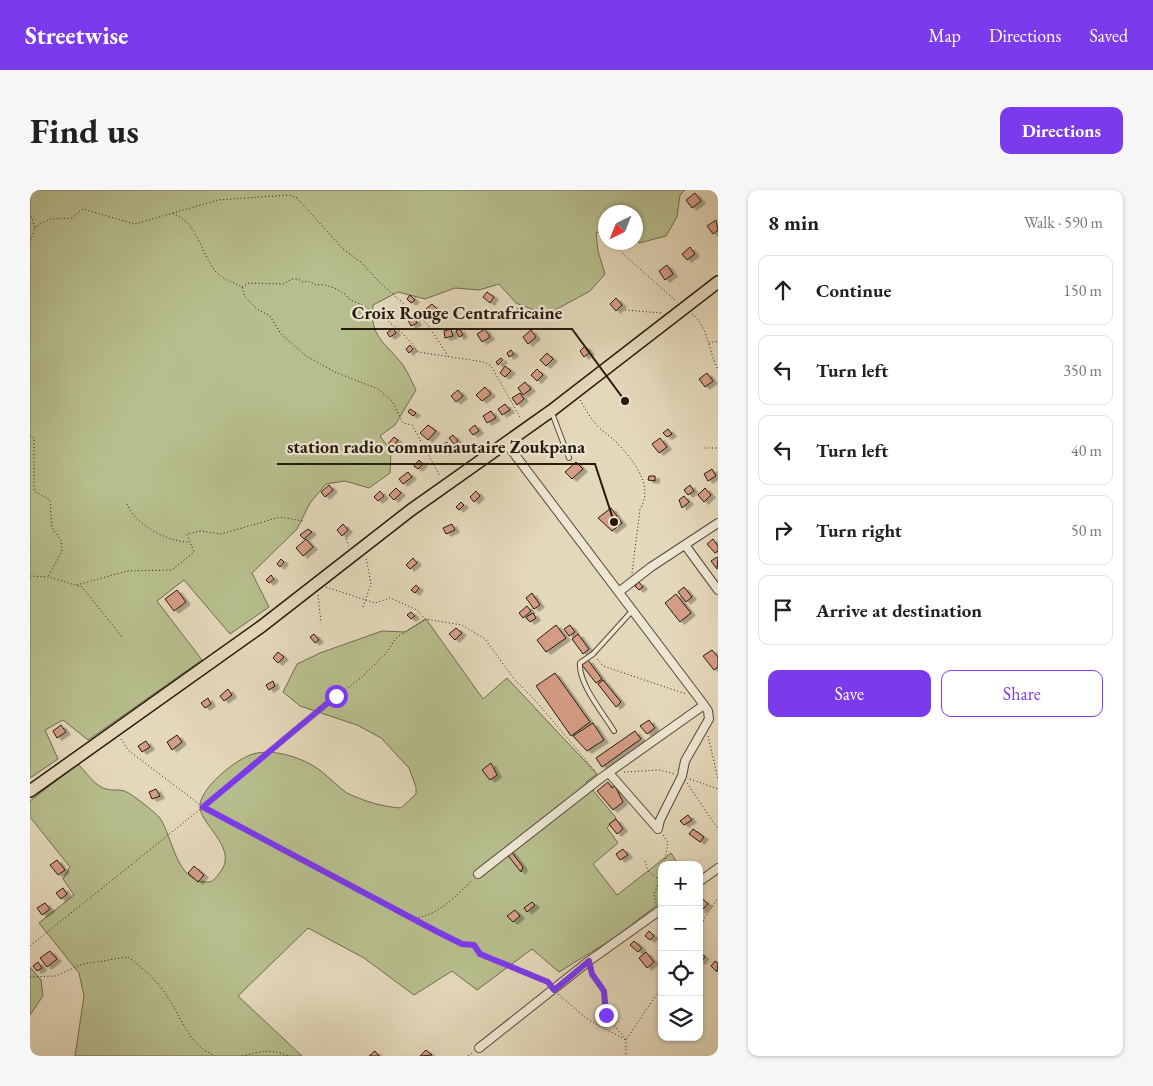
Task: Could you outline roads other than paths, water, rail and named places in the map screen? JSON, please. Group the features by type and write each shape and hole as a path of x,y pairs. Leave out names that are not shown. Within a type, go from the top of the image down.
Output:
{"main road":[{"path":"30,791 262,626 445,486 551,411 718,282"}],"street":[{"path":"506,443 620,591 632,611 708,711 706,726 685,761 682,776 660,820 658,829 609,773"},
{"path":"620,591 718,523"},
{"path":"684,545 718,590"},
{"path":"478,874 601,778 703,702"},
{"path":"703,879 718,868"},
{"path":"479,1048 589,961 658,911"}],"lane":[{"path":"551,411 569,458"},
{"path":"614,731 584,683 579,672 580,663 593,654 632,611"}],"place":[{"name":"Croix Rouge Centrafricaine","path":"625,401"},
{"name":"station radio communautaire Zoukpana","path":"614,522"}]}
